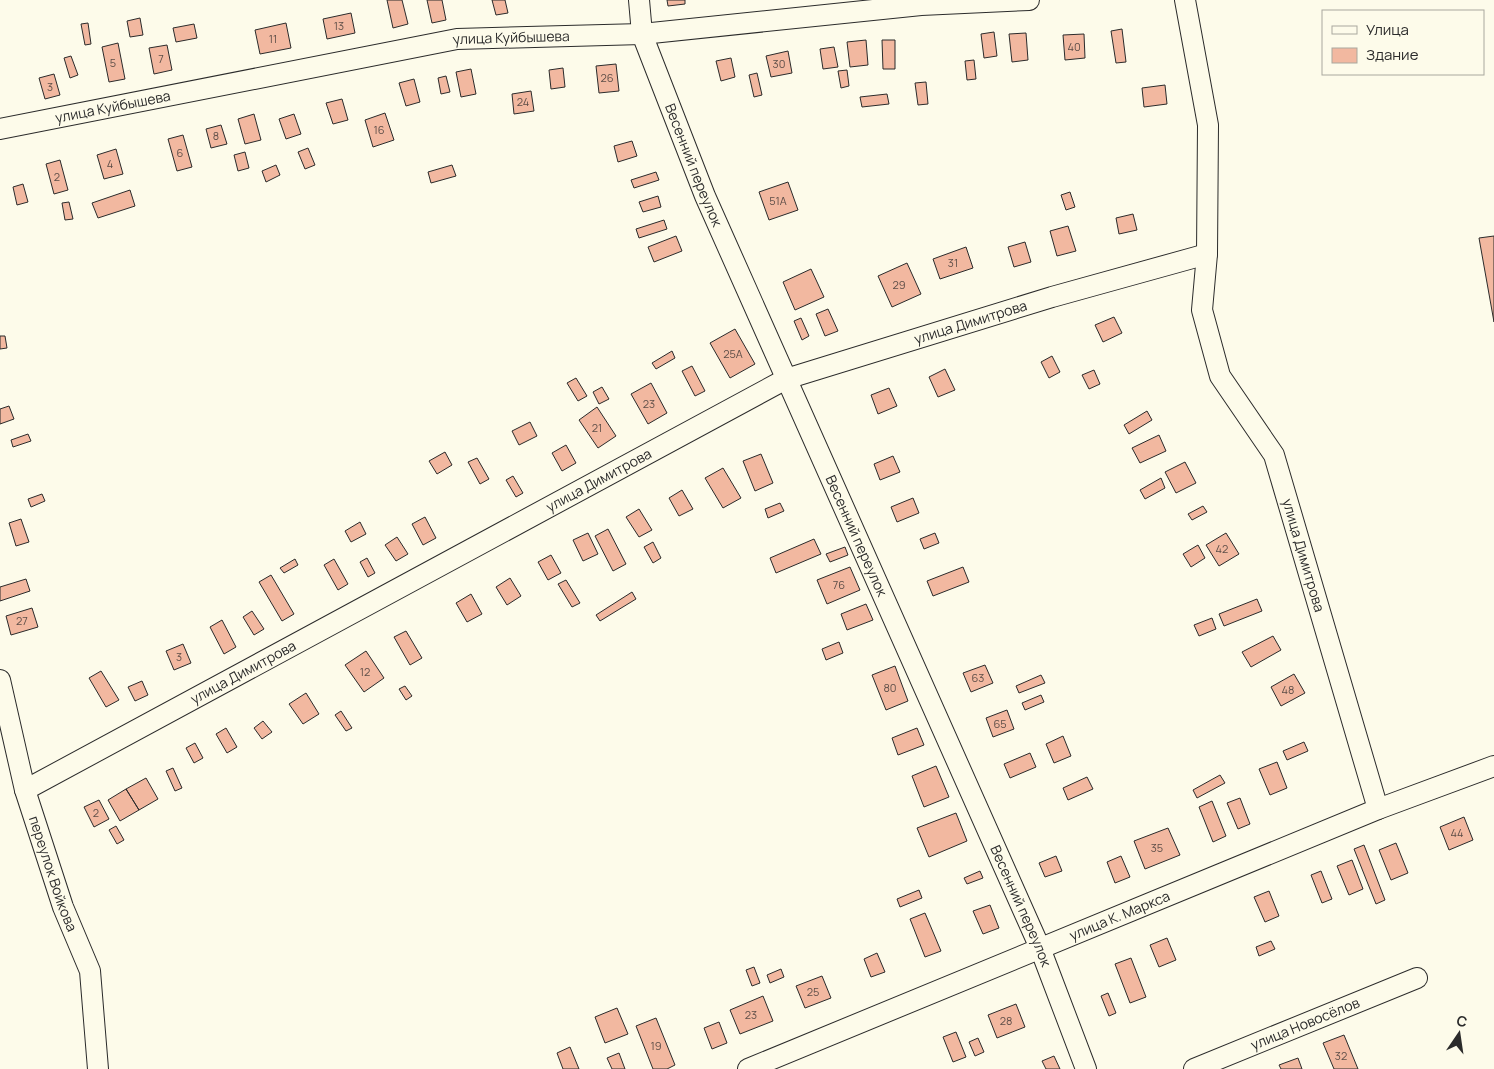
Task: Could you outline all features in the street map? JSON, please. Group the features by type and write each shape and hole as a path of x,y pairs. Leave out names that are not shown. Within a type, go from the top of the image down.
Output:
{"street":[{"name":"Весенний переулок","path":"639,0 642,34 705,196 1040,948 1086,1069"},
{"name":"улица Куйбышева","path":"0,129 457,39 642,34 921,5 1029,0"},
{"name":"улица Димитрова","path":"1185,0 1208,125 1207,254 1202,310 1220,376 1274,455 1378,809"},
{"name":"улица Димитрова","path":"25,790 786,379 1034,302 1207,254"},
{"name":"переулок Войкова","path":"0,680 25,790 63,907 90,971 98,1069"},
{"name":"улица К. Маркса","path":"748,1069 1378,809 1494,766"},
{"name":"улица Новосёлов","path":"1194,1069 1417,978"}],"building":[{"path":"387,0 402,0 408,24 393,28"},
{"path":"427,0 442,0 446,20 432,23"},
{"path":"492,0 505,0 508,13 496,15"},
{"path":"667,0 685,0 685,4 668,6"},
{"path":"351,13 355,33 327,39 323,19"},
{"path":"140,18 143,35 130,37 127,21"},
{"path":"88,23 91,44 85,45 81,24"},
{"path":"286,23 291,48 260,54 255,30"},
{"path":"194,24 197,38 176,42 173,28"},
{"path":"1122,29 1126,62 1116,63 1111,31"},
{"path":"994,32 997,56 984,58 981,34"},
{"path":"1026,33 1028,60 1012,62 1009,34"},
{"path":"1084,34 1085,58 1065,60 1063,35"},
{"path":"866,40 868,65 850,67 847,42"},
{"path":"882,40 895,40 895,69 883,69"},
{"path":"118,43 125,79 109,82 102,47"},
{"path":"167,45 172,70 154,74 149,48"},
{"path":"834,47 838,67 823,69 820,49"},
{"path":"788,51 792,73 771,77 766,56"},
{"path":"71,56 78,75 70,78 64,58"},
{"path":"731,58 735,77 721,81 716,61"},
{"path":"974,60 976,79 967,80 965,61"},
{"path":"616,64 619,91 599,93 596,66"},
{"path":"563,68 565,87 551,89 549,70"},
{"path":"471,69 476,94 461,97 456,72"},
{"path":"847,70 849,86 841,88 838,71"},
{"path":"757,73 762,95 754,97 749,75"},
{"path":"54,74 60,95 45,99 39,78"},
{"path":"446,76 450,92 441,94 438,78"},
{"path":"414,79 420,102 406,106 399,83"},
{"path":"926,82 928,104 918,105 915,83"},
{"path":"1165,85 1167,104 1144,107 1142,88"},
{"path":"531,91 534,111 514,114 512,94"},
{"path":"887,94 889,104 862,107 860,97"},
{"path":"342,99 348,120 333,124 326,103"},
{"path":"385,113 394,140 373,147 365,120"},
{"path":"254,114 261,140 245,144 238,119"},
{"path":"294,114 301,134 286,139 279,119"},
{"path":"221,125 227,144 211,148 206,129"},
{"path":"183,135 192,167 177,171 168,139"},
{"path":"632,141 637,156 618,162 614,146"},
{"path":"308,148 315,165 305,169 298,152"},
{"path":"116,149 123,174 104,179 97,155"},
{"path":"245,152 249,168 238,171 234,155"},
{"path":"60,160 68,190 54,194 46,164"},
{"path":"276,165 280,175 266,182 262,171"},
{"path":"452,165 456,176 431,183 428,172"},
{"path":"656,172 659,180 634,188 631,180"},
{"path":"788,182 798,210 769,220 759,192"},
{"path":"23,184 28,202 17,205 13,187"},
{"path":"130,190 135,206 98,218 92,203"},
{"path":"1070,192 1075,207 1066,210 1061,195"},
{"path":"658,196 661,207 643,212 639,202"},
{"path":"69,202 73,219 65,220 62,203"},
{"path":"1133,214 1137,230 1119,234 1116,218"},
{"path":"664,220 667,229 639,238 636,229"},
{"path":"1068,226 1076,251 1057,256 1050,231"},
{"path":"676,236 682,251 654,262 648,247"},
{"path":"1494,236 1494,322 1479,238"},
{"path":"1025,242 1031,262 1014,267 1008,247"},
{"path":"966,247 973,268 940,279 933,259"},
{"path":"907,263 921,294 892,307 878,276"},
{"path":"811,269 824,297 795,310 783,282"},
{"path":"828,309 838,331 825,336 816,314"},
{"path":"1114,317 1122,333 1103,342 1095,325"},
{"path":"801,318 809,336 802,340 794,321"},
{"path":"735,329 755,364 730,378 710,343"},
{"path":"0,336 5,336 7,348 0,349"},
{"path":"672,351 675,358 656,369 652,363"},
{"path":"1052,356 1060,372 1049,378 1041,362"},
{"path":"692,366 705,391 695,396 682,371"},
{"path":"945,369 955,390 938,397 929,377"},
{"path":"1094,370 1100,384 1089,389 1082,375"},
{"path":"576,378 587,396 578,401 567,383"},
{"path":"651,383 667,413 648,424 631,394"},
{"path":"602,387 609,399 599,404 593,392"},
{"path":"889,388 897,406 878,414 871,395"},
{"path":"9,406 14,419 0,424 0,409"},
{"path":"597,407 616,436 598,448 579,420"},
{"path":"1147,411 1152,420 1129,434 1124,425"},
{"path":"530,422 537,436 519,445 512,431"},
{"path":"28,434 31,441 13,447 11,440"},
{"path":"1159,435 1166,451 1140,463 1132,448"},
{"path":"566,445 576,463 562,471 552,453"},
{"path":"445,452 452,465 437,474 429,461"},
{"path":"761,454 773,483 755,491 743,461"},
{"path":"893,456 900,472 880,480 874,464"},
{"path":"477,458 489,479 480,484 468,462"},
{"path":"1185,462 1196,483 1176,493 1165,472"},
{"path":"723,468 741,498 723,508 705,478"},
{"path":"513,476 523,493 516,497 506,480"},
{"path":"1161,478 1165,488 1145,499 1140,490"},
{"path":"682,490 693,509 679,516 669,498"},
{"path":"42,494 45,501 31,507 28,499"},
{"path":"913,498 919,513 897,522 891,507"},
{"path":"780,503 784,511 768,518 765,509"},
{"path":"1203,506 1207,512 1192,520 1188,514"},
{"path":"639,509 652,530 639,537 626,517"},
{"path":"425,517 436,538 423,545 412,524"},
{"path":"21,519 29,542 16,546 9,523"},
{"path":"360,522 366,534 351,542 345,531"},
{"path":"608,529 626,564 613,571 595,536"},
{"path":"588,533 598,554 583,561 573,540"},
{"path":"935,533 939,543 924,549 920,539"},
{"path":"1226,533 1239,554 1219,566 1206,545"},
{"path":"397,537 408,554 396,561 385,545"},
{"path":"814,539 821,554 776,573 770,558"},
{"path":"653,542 661,558 653,563 644,547"},
{"path":"1198,545 1205,558 1191,567 1183,554"},
{"path":"845,547 848,555 830,562 826,554"},
{"path":"551,555 561,573 548,580 538,562"},
{"path":"367,558 375,573 368,577 360,562"},
{"path":"295,559 298,565 284,573 280,568"},
{"path":"334,559 348,584 338,590 324,565"},
{"path":"850,567 860,590 827,604 817,580"},
{"path":"963,567 969,582 933,596 927,581"},
{"path":"271,575 294,614 282,621 259,582"},
{"path":"510,578 521,596 507,605 496,587"},
{"path":"26,579 30,591 0,601 0,587"},
{"path":"566,580 580,603 572,607 558,584"},
{"path":"632,592 636,599 600,621 596,615"},
{"path":"471,594 482,614 467,622 456,603"},
{"path":"1257,599 1262,611 1224,626 1219,614"},
{"path":"866,604 873,620 847,630 841,614"},
{"path":"32,608 38,627 11,635 6,616"},
{"path":"252,611 264,629 254,635 243,617"},
{"path":"1212,618 1216,629 1199,636 1194,625"},
{"path":"222,620 236,647 224,654 210,627"},
{"path":"406,631 422,658 410,665 394,637"},
{"path":"1273,636 1281,650 1251,667 1242,652"},
{"path":"839,642 843,653 826,660 822,649"},
{"path":"183,644 191,663 174,670 166,651"},
{"path":"366,651 384,678 364,692 345,665"},
{"path":"985,665 993,683 971,692 963,673"},
{"path":"895,666 908,701 886,710 872,675"},
{"path":"101,671 119,700 106,707 89,678"},
{"path":"1294,674 1305,693 1281,706 1271,687"},
{"path":"1041,675 1045,683 1019,693 1016,686"},
{"path":"142,681 148,695 135,701 128,687"},
{"path":"405,686 412,696 406,700 399,689"},
{"path":"306,693 319,714 303,724 289,704"},
{"path":"1041,695 1044,702 1025,710 1022,703"},
{"path":"1007,710 1014,729 993,737 986,718"},
{"path":"341,711 352,728 346,731 335,715"},
{"path":"263,721 272,732 262,739 254,728"},
{"path":"226,728 237,747 227,753 216,734"},
{"path":"917,728 924,745 898,755 892,738"},
{"path":"1063,736 1071,756 1054,763 1046,744"},
{"path":"1304,742 1308,751 1287,760 1283,751"},
{"path":"195,743 203,758 194,763 186,748"},
{"path":"1030,753 1036,767 1010,778 1004,764"},
{"path":"1277,762 1287,788 1270,795 1259,769"},
{"path":"936,766 949,797 924,807 912,776"},
{"path":"173,768 182,788 175,791 166,771"},
{"path":"1220,775 1225,783 1197,798 1193,790"},
{"path":"1087,777 1093,789 1068,800 1063,788"},
{"path":"146,778 158,799 139,810 126,789"},
{"path":"126,789 139,810 120,821 108,800"},
{"path":"1240,798 1250,824 1238,829 1227,803"},
{"path":"99,800 109,819 94,827 84,807"},
{"path":"1212,801 1226,836 1213,842 1199,807"},
{"path":"956,813 967,841 929,857 917,828"},
{"path":"1464,817 1473,840 1449,850 1440,827"},
{"path":"116,826 124,840 117,844 109,830"},
{"path":"1168,828 1180,855 1145,869 1134,841"},
{"path":"1396,843 1408,873 1391,880 1379,850"},
{"path":"1364,845 1385,900 1376,904 1354,849"},
{"path":"1056,856 1062,871 1045,877 1039,863"},
{"path":"1121,856 1130,877 1115,883 1107,862"},
{"path":"1352,860 1363,889 1349,895 1337,866"},
{"path":"980,871 983,878 967,884 964,878"},
{"path":"1321,871 1332,899 1322,903 1311,875"},
{"path":"919,890 922,898 900,907 897,899"},
{"path":"1269,891 1279,916 1265,922 1254,897"},
{"path":"990,905 999,928 983,934 973,911"},
{"path":"925,913 941,951 925,957 910,919"},
{"path":"1167,938 1176,960 1159,967 1150,945"},
{"path":"1271,941 1275,949 1259,956 1256,947"},
{"path":"877,953 885,972 871,977 864,959"},
{"path":"1131,958 1146,997 1130,1003 1115,964"},
{"path":"754,967 760,983 752,986 746,970"},
{"path":"781,969 784,977 770,983 767,975"},
{"path":"822,976 831,998 805,1008 796,986"},
{"path":"1108,993 1116,1013 1109,1016 1101,996"},
{"path":"763,996 773,1021 740,1034 730,1010"},
{"path":"1016,1004 1025,1027 997,1038 988,1015"},
{"path":"617,1008 628,1034 605,1043 595,1017"},
{"path":"656,1018 675,1065 667,1069 653,1069 636,1026"},
{"path":"719,1022 727,1043 712,1049 704,1028"},
{"path":"956,1032 966,1057 953,1062 943,1037"},
{"path":"1344,1035 1358,1069 1334,1069 1323,1043"},
{"path":"978,1038 984,1052 975,1056 969,1042"},
{"path":"570,1047 579,1069 563,1069 557,1053"},
{"path":"619,1053 625,1069 612,1069 607,1058"},
{"path":"1054,1056 1060,1069 1046,1069 1042,1061"},
{"path":"1298,1058 1302,1069 1281,1069 1279,1065"}]}
